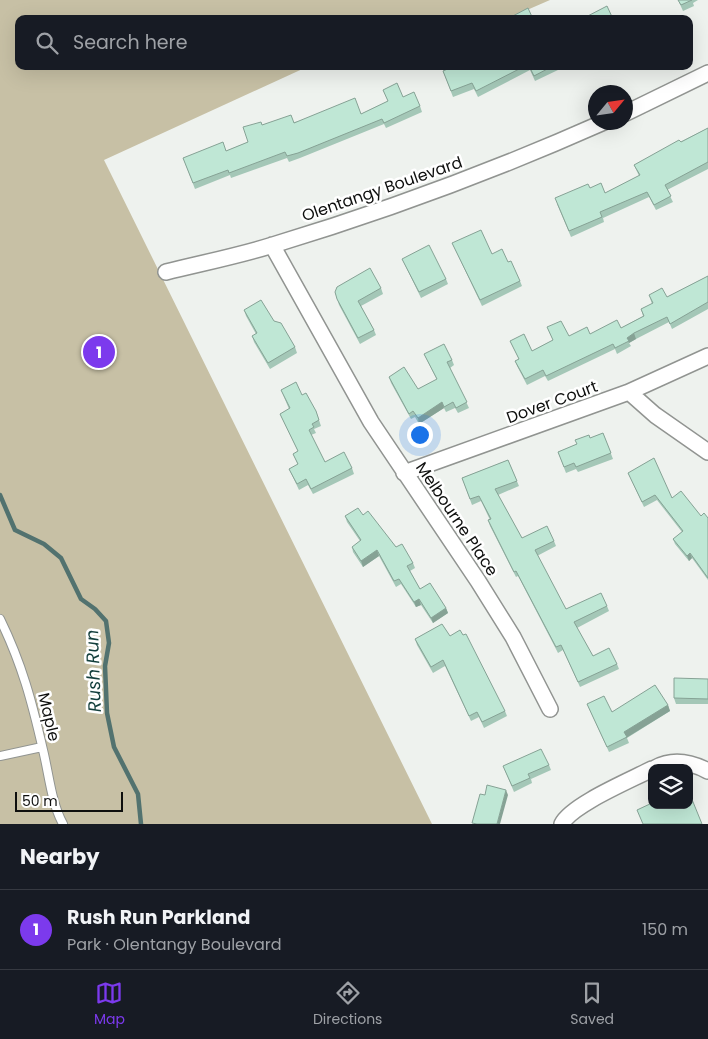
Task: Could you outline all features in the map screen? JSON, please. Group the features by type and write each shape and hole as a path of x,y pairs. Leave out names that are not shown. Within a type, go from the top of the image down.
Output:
{"street":[{"path":"633,110 708,73"},
{"name":"Olentangy Boulevard","path":"166,272 272,245 445,187 588,129"},
{"name":"Melbourne Place","path":"272,245 321,336 404,473 483,589 513,637 550,709"},
{"name":"Dover Court","path":"404,473 629,392 708,356"},
{"path":"629,392 655,415 708,452"},
{"path":"669,764 678,761 688,764"},
{"path":"562,824 566,817 596,798 648,772"}],"lane":[{"name":"Maple","path":"0,620 22,666 53,799 63,824"},
{"path":"0,756 42,747"}],"shaded area":[{"path":"0,0 550,0 515,15 15,15 15,70 300,70 104,160 432,824 0,824"}],"building":[{"path":"678,0 692,0 681,5"},
{"path":"607,6 611,15 590,15"},
{"path":"528,8 531,15 515,15"},
{"path":"517,70 476,91 472,83 451,91 443,71"},
{"path":"531,70 545,70 534,76"},
{"path":"397,83 403,97 414,92 420,106 384,123 382,119 298,153 287,156 285,152 229,173 228,170 193,183 183,158 223,142 226,151 248,142 243,127 261,122 262,125 291,115 294,123 355,98 361,114 388,101 383,90"},
{"path":"708,128 708,162 665,185 671,196 654,205 647,192 600,212 602,217 569,231 555,198 588,184 590,188 601,183 605,193 640,175 634,165 679,140 681,142"},
{"path":"481,230 492,254 502,249 508,262 511,261 520,281 480,300 452,243"},
{"path":"429,245 446,279 419,292 402,259"},
{"path":"370,268 381,288 358,301 374,330 358,338 335,292 337,287"},
{"path":"708,276 708,302 670,324 667,317 634,333 627,338 629,341 615,348 613,344 546,376 543,370 525,379 515,361 519,359 510,341 524,334 532,351 553,340 547,327 561,321 569,336 587,327 590,334 617,320 621,328 644,316 641,309 653,303 649,295 662,288 667,297"},
{"path":"261,300 274,321 281,323 295,347 268,363 252,336 257,333 244,310"},
{"path":"444,344 452,360 447,362 467,402 456,408 453,402 444,407 442,402 418,418 413,411 409,414 389,377 404,367 418,389 437,379 424,354"},
{"path":"296,382 302,395 306,393 316,411 319,420 312,424 314,427 309,430 325,462 344,452 352,468 311,489 306,479 297,484 289,469 298,464 293,454 298,451 280,414 290,408 281,390"},
{"path":"603,433 611,453 576,467 574,463 564,467 558,452 577,444 575,440 589,435 590,438"},
{"path":"654,458 672,498 681,491 701,516 704,513 708,518 708,578 690,553 687,556 673,539 683,531 655,495 642,502 628,473"},
{"path":"508,460 517,481 495,489 522,538 547,526 554,541 535,550 566,609 601,593 607,606 574,622 593,656 609,648 617,664 578,682 561,645 556,647 516,571 514,572 488,520 491,519 479,496 470,499 462,478"},
{"path":"358,508 363,515 368,511 396,547 402,544 413,563 407,566 420,589 430,583 446,608 431,618 419,599 414,602 399,579 394,581 377,550 361,561 352,547 361,540 345,516"},
{"path":"442,624 450,636 460,630 463,635 466,634 505,711 482,722 477,712 469,716 443,660 431,667 415,639"},
{"path":"674,678 708,679 708,699 674,698"},
{"path":"655,685 668,705 624,732 627,737 607,747 587,704 604,696 612,712"},
{"path":"541,749 549,765 528,774 530,778 512,786 503,766"},
{"path":"487,785 506,790 497,824 472,823 480,794 485,795"},
{"path":"693,802 702,824 643,824 637,810 648,805 648,809 693,809"}],"waterway":[{"name":"Rush Run","path":"0,495 15,530 44,544 61,558 81,599 95,609 106,621 109,643 105,666 107,713 114,747 138,794 141,824"}],"place":[{"name":"Rush Run Parkland","path":"99,352"}]}
